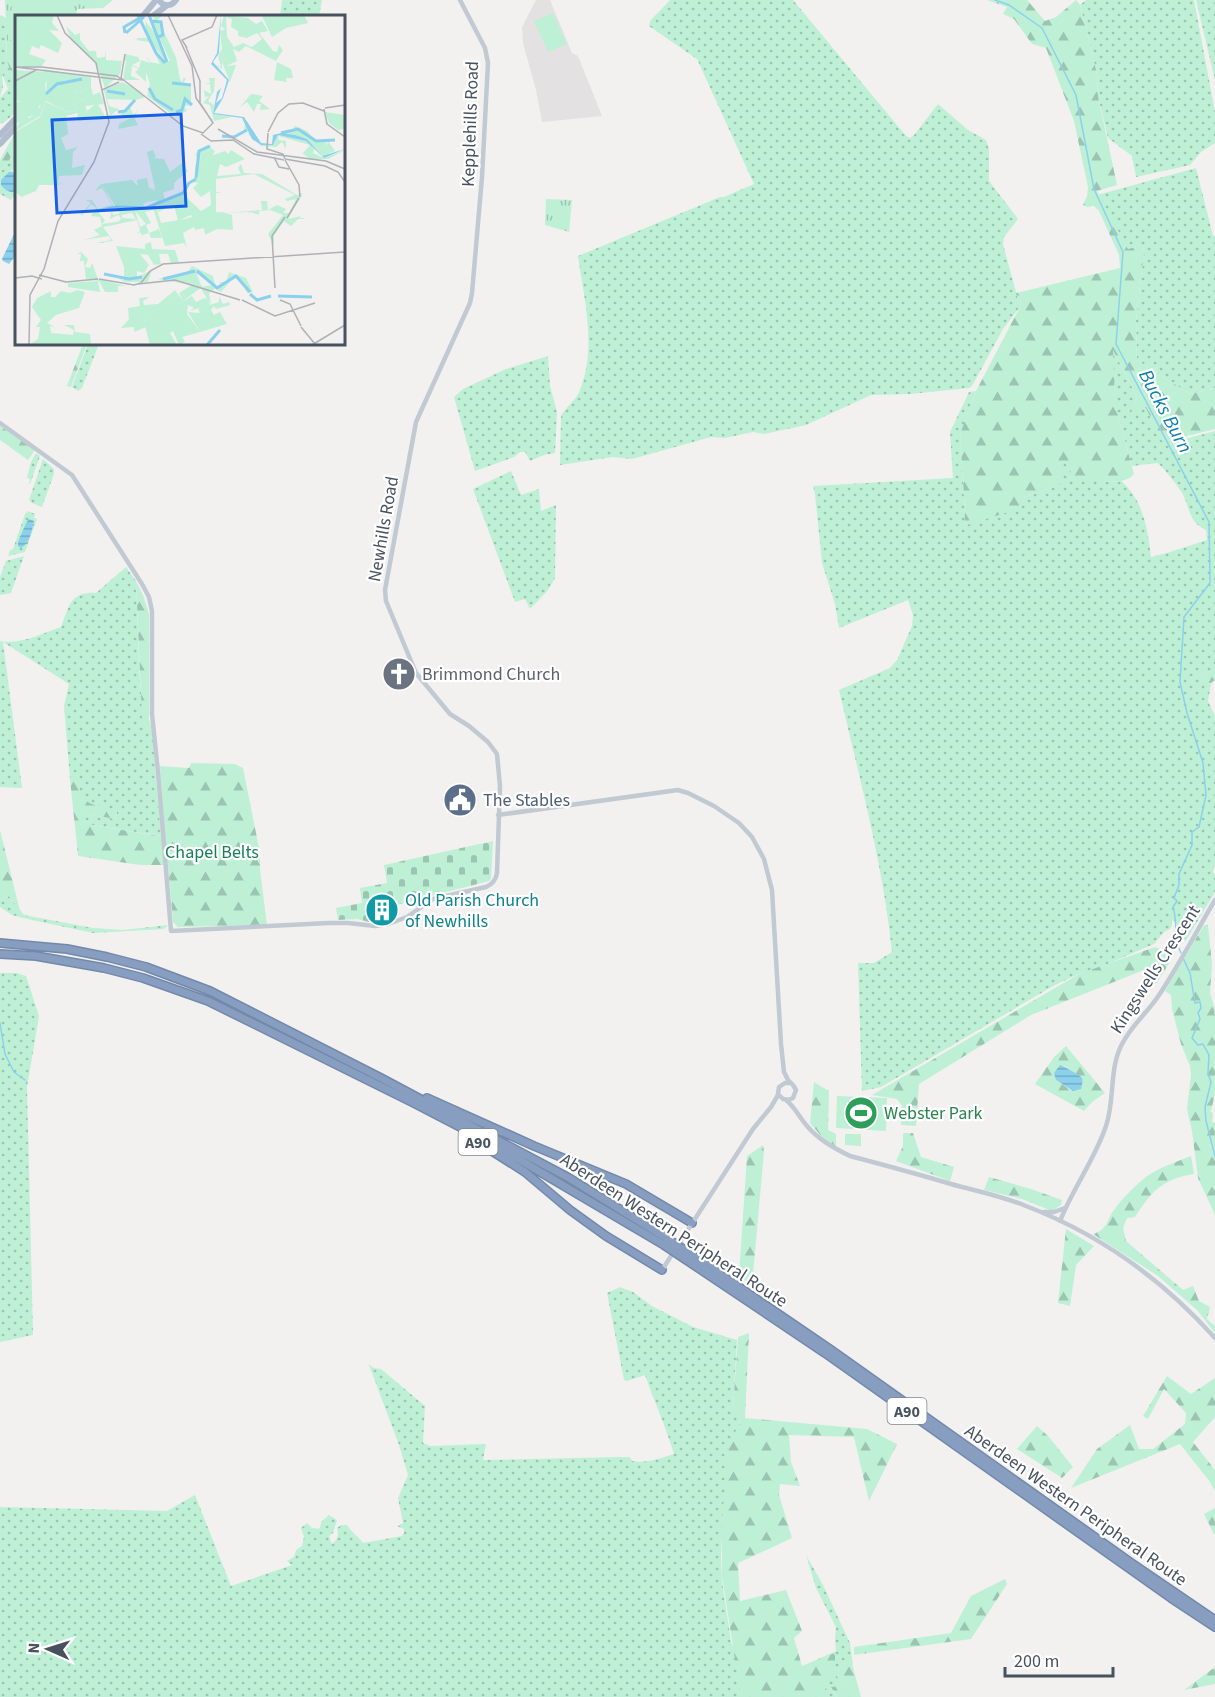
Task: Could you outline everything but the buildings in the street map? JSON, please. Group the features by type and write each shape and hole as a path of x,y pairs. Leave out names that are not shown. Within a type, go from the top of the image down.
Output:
{"highway":[{"name":"Aberdeen Western Peripheral Route","path":"0,942 67,949 146,967 210,991 380,1082 569,1178 831,1350 1215,1620"},
{"name":"Aberdeen Western Peripheral Route","path":"0,955 36,956 104,968 180,990 380,1082"},
{"name":"A90","path":"380,1082 409,1089 534,1146 626,1184 692,1223"},
{"name":"A90","path":"380,1082 525,1172 597,1230 662,1270"},
{"name":"Aberdeen Western Peripheral Route","path":"687,1256 1171,1599 1215,1627"}],"main road":[{"path":"144,15 157,0 166,6"},
{"path":"154,15 176,0"},
{"path":"0,135 15,119"},
{"path":"0,144 15,128"}],"street":[{"name":"Kepplehills Road","path":"460,0 486,52 488,63 479,220"},
{"name":"Newhills Road","path":"0,423 72,475 149,597 152,615 152,714 171,931 340,922 375,927 411,915 433,899 486,887 495,881 496,873 500,786 496,754 488,742 471,727 450,714 416,673 386,601 385,590 416,422 470,303 479,220"},
{"path":"498,815 678,790 714,806 745,828 761,852 771,882 784,1072 796,1090 796,1111"},
{"name":"Kingswells Crescent","path":"1060,1221 1105,1130 1111,1106 1115,1064 1120,1048 1133,1027 1154,1002 1215,900"},
{"path":"662,1270 753,1129 777,1098 784,1072"},
{"path":"780,1086 791,1083"},
{"path":"778,1092 823,1141 850,1156 987,1193 1038,1211 1108,1247 1160,1284 1215,1338"},
{"path":"771,1107 784,1100 791,1100 795,1096"},
{"path":"1038,1211 1054,1212 1065,1208"}],"shaded area":[{"path":"536,0 550,0 572,53 578,56 602,116 542,122 523,43 522,27"}],"green space":[{"path":"5,0 113,0 103,8 77,9 76,15 15,15 15,49 7,49"},
{"path":"11,0 65,0 66,11 12,13"},
{"path":"282,0 322,0 319,15 280,15"},
{"path":"670,0 793,0 906,136 910,138 914,135 938,104 968,130 986,140 989,149 989,181 1018,219 1004,237 1003,244 1020,307 1003,329 972,386 910,394 871,395 806,425 764,434 753,432 725,438 711,437 632,459 613,457 560,465 561,416 580,390 588,357 588,323 578,256 754,184 697,59 649,26 650,21"},
{"path":"987,0 1027,0 1045,21 1056,17 1076,0 1080,5 1097,74 1098,96 1117,185 1097,191 1128,249 1143,245 1144,251 1136,321 1137,360 1190,394 1215,388 1215,429 1162,441 1146,408 1131,412 1137,397 1113,350 1115,404 1134,474 1118,482 1079,479 1064,462 1061,464 1061,482 1057,486 1025,497 1021,508 964,526 960,434 976,391 1020,307 1016,293 1120,268 1119,255 1099,211 1094,206 1083,205 1088,187 1074,121 1046,48 1032,44 1014,19 1003,14 1007,7"},
{"path":"1086,0 1194,0 1215,112 1215,143 1201,152 1190,165 1136,177 1132,156 1108,138 1098,96 1097,74 1080,5"},
{"path":"1196,0 1215,0 1215,80"},
{"path":"53,13 53,15 15,15 15,40 8,40 7,14"},
{"path":"553,13 567,44 548,52 534,21"},
{"path":"0,15 6,18 7,61 15,83 15,113 0,124 0,98 8,89 2,73 3,86 0,97"},
{"path":"7,49 15,49 15,83 7,61"},
{"path":"15,134 15,147 9,161 0,172 1,159"},
{"path":"15,147 15,169 11,170 15,173 15,194 11,200 0,194 0,172 9,161"},
{"path":"1196,168 1213,236 1215,236 1215,388 1190,394 1137,360 1136,321 1143,246 1128,249 1097,195"},
{"path":"546,199 572,200 569,232 545,225"},
{"path":"83,345 87,345 71,387 67,386"},
{"path":"88,345 99,345 82,388 78,391 72,387"},
{"path":"1112,348 1137,397 1132,411 1146,408 1162,440 1173,442 1215,431 1215,670 1191,677 1211,683 1208,701 1215,716 1215,863 1213,872 1215,892 1185,942 1181,928 1172,919 1170,929 1164,932 1154,944 1055,985 881,1087 862,1091 858,963 874,963 892,952 877,853 839,690 890,668 897,660 912,626 913,615 908,600 839,628 835,604 822,563 813,486 953,478 950,432 969,392 976,391 960,434 964,526 1025,497 1057,486 1061,482 1061,464 1064,461 1077,478 1121,481 1128,488 1135,497 1143,516 1151,557 1207,540 1206,530 1195,522 1180,490 1158,463 1132,466 1115,404"},
{"path":"548,356 550,386 557,412 555,453 530,461 525,452 520,452 514,457 475,471 454,397 463,389 506,369"},
{"path":"0,426 35,450 28,460 0,440"},
{"path":"36,453 40,456 29,484 30,479 27,478"},
{"path":"43,459 54,469 54,474 42,507 29,500"},
{"path":"511,471 521,495 539,489 541,511 556,505 555,578 548,590 530,609 525,599 515,602 473,489"},
{"path":"28,511 35,514 34,518 37,519 25,552 8,556 10,550 13,549"},
{"path":"24,556 11,593 0,595 0,577 6,561"},
{"path":"126,567 136,581 140,683 144,723 152,730 161,836 92,825 85,819 85,814 116,819 117,811 89,803 81,795 77,779 70,779 64,706 69,684 3,642 22,788 0,787 0,641 23,640 61,627 69,607 76,598 87,593 96,593"},
{"path":"136,581 149,614 149,720 152,730 142,719"},
{"path":"1215,670 1215,680 1211,683 1189,677"},
{"name":"Chapel Belts","path":"191,763 235,764 243,768 260,853 267,925 178,927 173,922 168,865 140,865 78,856 70,779 78,779 82,795 89,803 117,810 116,819 85,814 85,819 92,825 165,837 160,766 189,768"},
{"path":"0,830 20,911 9,896 0,900"},
{"path":"493,841 489,881 392,906 395,919 378,924 375,921 357,919 338,920 336,908 362,903 360,888 387,883 384,865"},
{"path":"9,896 24,915 93,928 123,930 168,925 164,929 93,933 12,915 0,907 0,900"},
{"path":"1204,925 1208,925 1212,964 1210,993 1215,1017 1215,1093 1211,1112 1213,1113 1212,1122 1215,1123 1215,1215 1198,1178 1187,1109 1190,1066 1181,1044 1172,1009 1171,995 1165,991"},
{"path":"1155,947 1171,954 1170,962 1156,984 1144,970 1031,1015 919,1084 916,1126 901,1125 902,1106 897,1099 872,1095 1079,974"},
{"path":"0,973 17,973 26,976 39,1016 27,1087 33,1335 0,1342"},
{"path":"1066,1046 1105,1093 1084,1111 1035,1084 1054,1057","holes":["1064,1066 1081,1077 1082,1085 1069,1089 1056,1080"]},
{"path":"814,1082 829,1091 828,1130 836,1134 836,1147 822,1137 810,1123"},
{"name":"Webster Park","path":"837,1096 887,1098 886,1131 836,1128"},
{"path":"903,1133 913,1133 921,1157 954,1167 950,1181 896,1161 903,1146"},
{"path":"845,1134 861,1134 861,1146 845,1145"},
{"path":"763,1145 752,1286 739,1276 747,1156"},
{"path":"1191,1156 1194,1174 1174,1179 1158,1188 1146,1200 1135,1217 1127,1218 1123,1228 1126,1241 1183,1290 1193,1286 1199,1301 1210,1307 1207,1319 1215,1326 1215,1333 1197,1310 1158,1276 1093,1234 1105,1227 1111,1214 1145,1177"},
{"path":"989,1177 1062,1200 1061,1205 1052,1211 1022,1199 984,1190"},
{"path":"1066,1229 1094,1246 1076,1265 1070,1306 1058,1303"},
{"path":"620,1287 633,1292 652,1306 693,1327 737,1340 733,1407 739,1413 741,1424 731,1439 723,1510 721,1557 722,1581 731,1642 737,1655 794,1670 836,1651 836,1627 816,1588 806,1555 850,1643 853,1665 838,1670 842,1687 831,1688 837,1697 0,1697 0,1507 167,1511 195,1495 231,1586 292,1565 287,1561 294,1557 296,1550 302,1546 304,1537 301,1528 307,1523 312,1528 319,1529 322,1521 329,1515 337,1520 333,1533 329,1536 332,1544 338,1537 337,1528 341,1525 347,1525 363,1543 402,1536 404,1529 397,1526 403,1523 398,1498 408,1475 369,1365 381,1369 425,1406 423,1443 430,1446 486,1444 483,1460 630,1457 632,1461 642,1462 674,1454 645,1375 624,1380 607,1293"},
{"path":"749,1333 745,1418 867,1429 897,1444 869,1501 854,1437 789,1435 791,1462 800,1486 780,1484 779,1495 792,1538 738,1563 740,1601 786,1590 802,1631 794,1638 802,1666 835,1653 835,1666 822,1697 741,1697 722,1577 722,1521 729,1440 741,1424 733,1408 738,1337"},
{"path":"1167,1376 1191,1394 1215,1378 1215,1417 1193,1442 1215,1470 1215,1491 1180,1444 1071,1488 1097,1449 1130,1425 1139,1449 1153,1449 1185,1424 1186,1413 1164,1389 1148,1419 1143,1416"},
{"path":"1037,1426 1073,1467 1062,1478 1017,1449"},
{"path":"1215,1508 1215,1536 1204,1514"},
{"path":"1005,1579 1007,1584 971,1639 854,1655 854,1647 951,1633 971,1596"},
{"path":"851,1660 861,1697 837,1697 831,1687 842,1686 835,1673"},
{"path":"1215,1667 1215,1684 1184,1690"}],"water":[{"path":"9,172 15,174 15,192 4,188 1,180"},
{"path":"15,232 15,256 9,264 2,259"},
{"path":"29,519 34,521 29,540 21,548 18,542"},
{"path":"1060,1065 1082,1078 1081,1089 1073,1091 1056,1080 1054,1073"}],"waterway":[{"name":"Bucks Burn","path":"995,0 1009,5 1042,28 1076,95 1094,189 1123,252 1116,344 1209,522 1210,583 1184,617 1180,682 1203,763 1206,795 1199,827 1192,832 1192,845 1179,874 1179,885 1174,898 1177,901 1173,907 1177,942 1181,953"},
{"name":"Bucks Burn","path":"1183,958 1190,973 1195,1003 1200,1002 1201,1008 1198,1013 1200,1019 1192,1038 1198,1045 1203,1044 1209,1055 1208,1073 1211,1082 1205,1107 1206,1121 1215,1156"},
{"path":"0,1023 5,1054 14,1072 25,1080"}],"place":[{"name":"Brimmond Church","path":"399,674"},
{"name":"The Stables","path":"460,800"},
{"name":"Old Parish Church of Newhills","path":"382,910"},
{"name":"Webster Park","path":"861,1113"}]}
